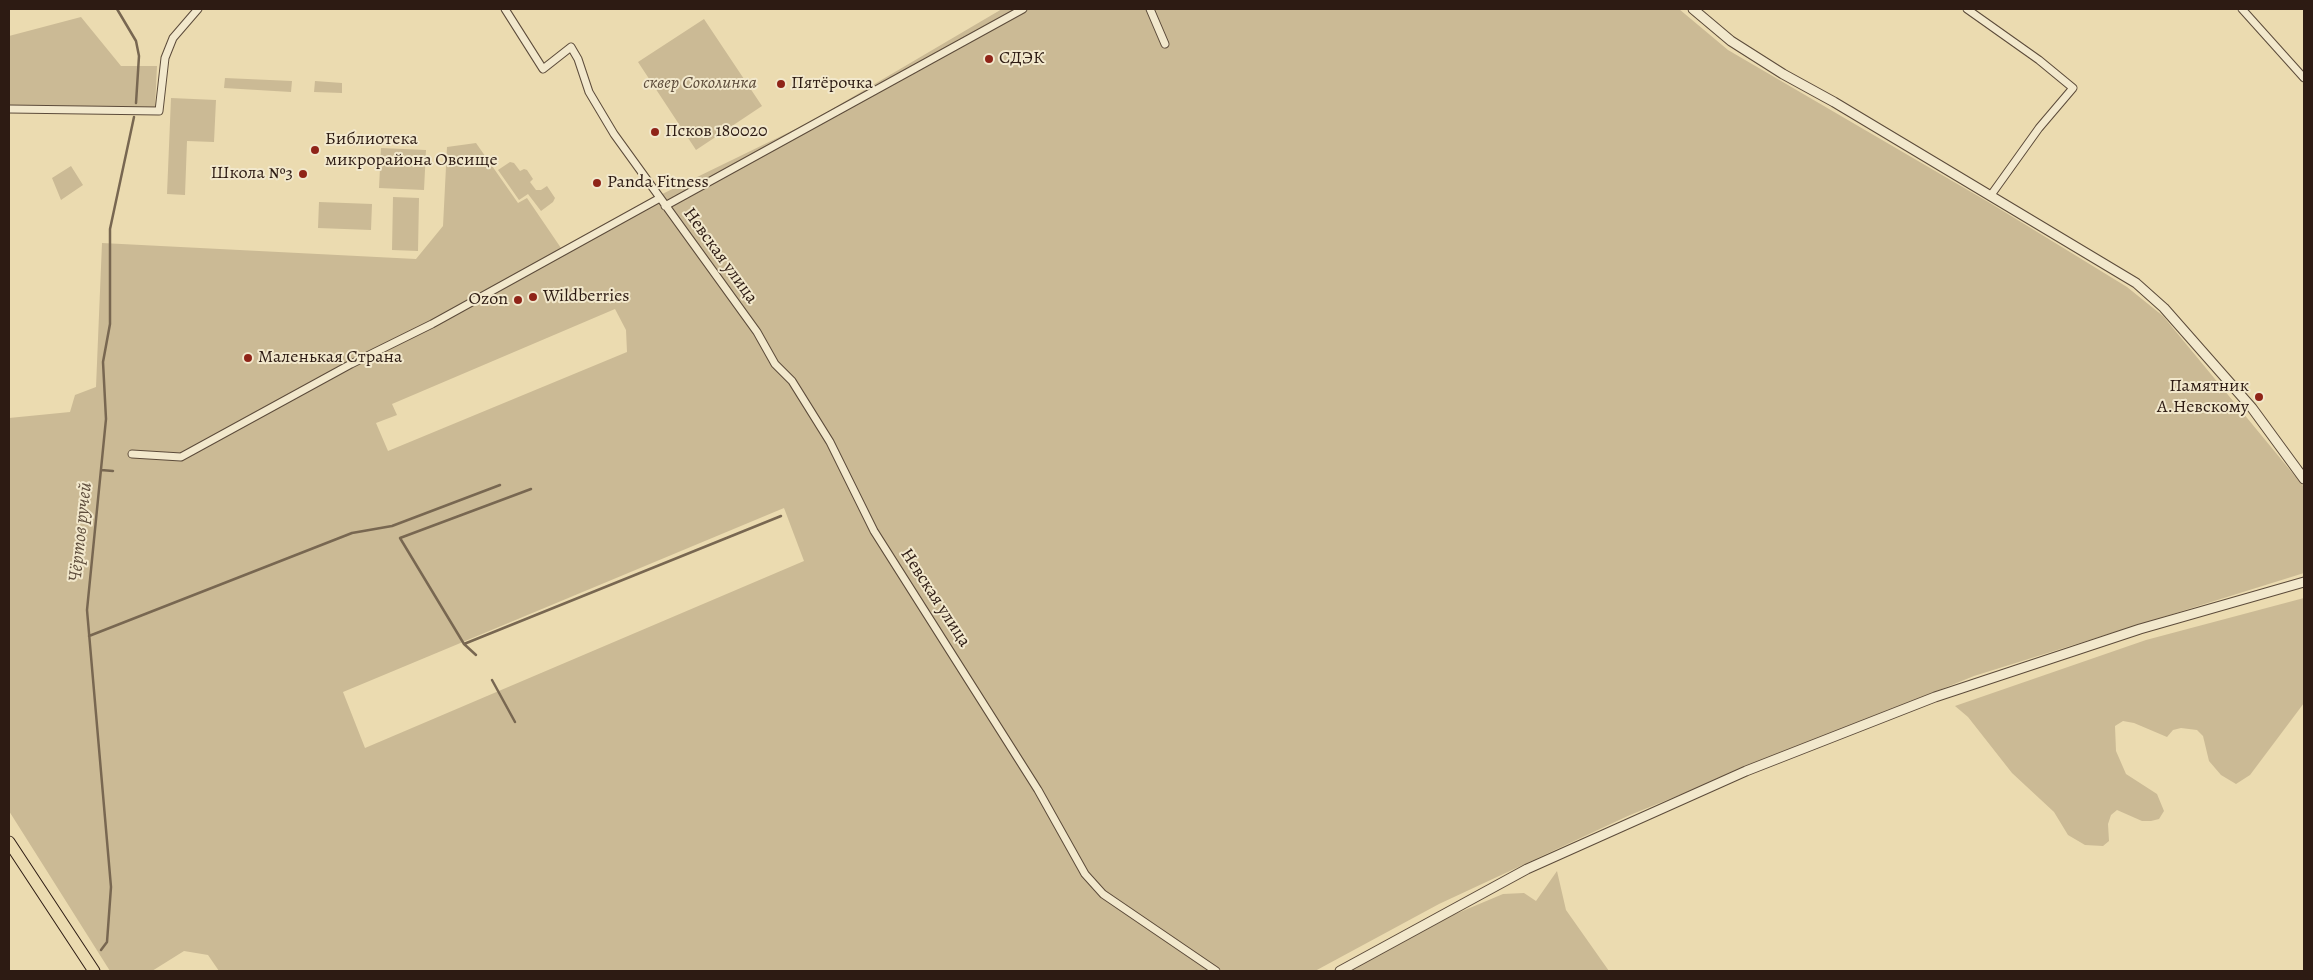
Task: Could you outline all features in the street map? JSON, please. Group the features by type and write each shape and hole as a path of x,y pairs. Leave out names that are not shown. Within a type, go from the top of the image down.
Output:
{"highway":[{"path":"9,842 94,971"}],"street":[{"path":"9,108 159,111 165,58 174,38 198,9"},
{"name":"Невская улица","path":"505,9 543,69 571,48 578,59 596,106 665,206 757,332 775,364 792,381 821,427 874,531 1038,790 1085,874 1103,894 1216,971"},
{"path":"665,206 1023,9"},
{"path":"1150,9 1165,44"},
{"path":"1693,9 1732,41 1783,74 1834,102 2136,283 2164,308 2252,408 2304,479"},
{"path":"1967,9 2073,88 2039,128 1991,195"},
{"path":"2242,9 2304,78"},
{"path":"132,454 181,457 351,364 432,324 660,198"},
{"path":"1340,971 1527,869 1746,771 1935,697 2140,629 2304,582"}],"green space":[{"path":"1002,9 1679,9 1728,50 1990,203 2127,287 2163,316 2304,487 2304,573 1974,676 1630,815 1439,904 1315,971 219,971 208,955 184,951 152,971 110,971 9,811 9,418 70,412 75,395 96,387 102,243 416,259 443,226 447,147 476,143 518,203 527,198 561,248 654,198 810,122","holes":["615,309 626,330 627,352 388,451 376,423 397,415 392,404","784,508 804,561 365,748 343,692"]},
{"path":"81,17 121,66 157,66 155,107 9,105 9,36"},
{"name":"сквер Соколинка","path":"704,19 762,106 696,150 638,62"},
{"path":"225,78 292,81 291,92 224,88"},
{"path":"315,81 342,83 342,93 314,92"},
{"path":"171,98 216,100 214,142 187,141 185,195 167,194"},
{"path":"381,148 426,150 424,190 379,188"},
{"path":"510,162 514,163 520,171 527,170 533,179 530,182 536,190 541,190 547,186 555,198 553,202 541,211 528,194 519,200 498,170"},
{"path":"71,166 83,185 61,200 52,178"},
{"path":"393,197 419,198 418,251 392,250"},
{"path":"319,202 372,204 371,230 318,228"},
{"path":"2304,598 2304,703 2250,775 2236,784 2221,775 2209,761 2203,736 2197,730 2181,728 2173,730 2167,737 2134,723 2123,721 2115,726 2116,751 2126,774 2157,794 2164,811 2159,819 2142,821 2117,810 2111,815 2108,824 2109,841 2103,846 2085,845 2068,835 2054,812 2012,773 1968,717 1955,706 2146,640"},
{"path":"1557,871 1566,910 1609,971 1349,971 1453,915 1503,894 1524,893 1536,901"}],"waterway":[{"name":"Чёртов ручей","path":"117,9 136,41 139,56 136,103"},
{"name":"Чёртов ручей","path":"101,950 107,942 111,887 87,610 106,419 103,362 110,324 110,229 134,117"},
{"path":"101,470 113,471"},
{"path":"89,636 352,533 392,526 500,485"},
{"path":"476,655 464,644 400,538 531,489"},
{"path":"464,644 781,516"},
{"path":"492,680 515,722"}],"place":[{"name":"СДЭК","path":"989,59"},
{"name":"Пятёрочка","path":"781,84"},
{"name":"Псков 180020","path":"655,132"},
{"name":"Библиотека микрорайона Овсище","path":"315,150"},
{"name":"Школа №3","path":"303,174"},
{"name":"Panda Fitness","path":"597,183"},
{"name":"Wildberries","path":"533,297"},
{"name":"Ozon","path":"518,300"},
{"name":"Маленькая Страна","path":"248,358"},
{"name":"Памятник А.Невскому","path":"2259,397"}]}
